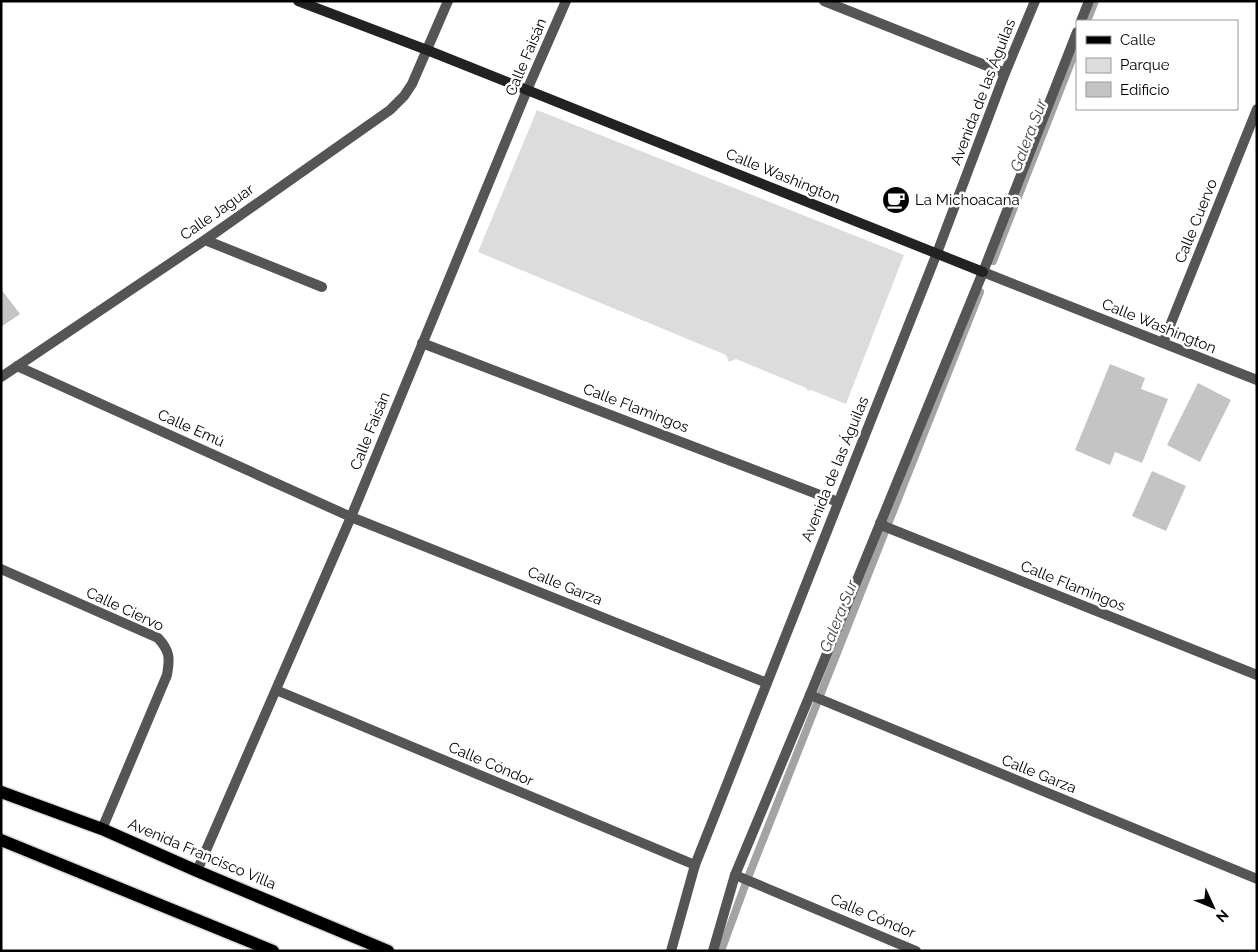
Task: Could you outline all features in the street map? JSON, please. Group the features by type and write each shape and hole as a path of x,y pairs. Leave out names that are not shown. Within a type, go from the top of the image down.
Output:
{"main road":[{"name":"Calle Washington","path":"298,1 427,50 983,272"},
{"name":"Avenida Francisco Villa","path":"1,792 102,829 388,951"},
{"path":"1,840 272,951"}],"street":[{"name":"Calle Jaguar","path":"1,377 205,240 390,110 404,96 412,84 448,1"},
{"name":"Calle Faisán","path":"197,871 352,517 422,343 566,1"},
{"path":"824,1 1005,73"},
{"name":"Avenida de las Águilas","path":"672,951 695,865 937,253 1005,73 1035,1"},
{"path":"1081,20 1088,1"},
{"path":"714,951 735,875 983,272 1076,35"},
{"name":"Calle Cuervo","path":"1163,343 1257,109"},
{"path":"205,240 322,287"},
{"name":"Calle Washington","path":"983,272 1257,380"},
{"name":"Calle Flamingos","path":"422,343 838,502"},
{"name":"Calle Emú","path":"18,366 352,517"},
{"name":"Calle Garza","path":"352,517 767,683"},
{"name":"Calle Flamingos","path":"880,523 1257,675"},
{"name":"Calle Ciervo","path":"1,569 158,638 167,648 169,663 167,675 102,829"},
{"name":"Calle Cóndor","path":"276,690 695,865"},
{"name":"Calle Garza","path":"810,695 1257,879"},
{"name":"Calle Cóndor","path":"735,875 916,951"}],"green space":[{"path":"537,110 904,255 846,404 811,390 808,391 806,388 736,359 729,362 726,355 478,252"}],"building":[{"path":"1,289 20,314 1,327"},
{"path":"1110,364 1145,378 1141,389 1168,399 1142,463 1115,452 1110,465 1075,450"},
{"path":"1198,383 1231,400 1200,462 1167,445"},
{"path":"1152,471 1186,486 1166,531 1132,516"}],"waterway":[{"name":"Galera Sur","path":"1087,20 1095,1"},
{"name":"Galera Sur","path":"993,261 1076,50"},
{"name":"Galera Sur","path":"721,951 747,880 980,292"}],"place":[{"name":"La Michoacana","path":"896,200"}]}
